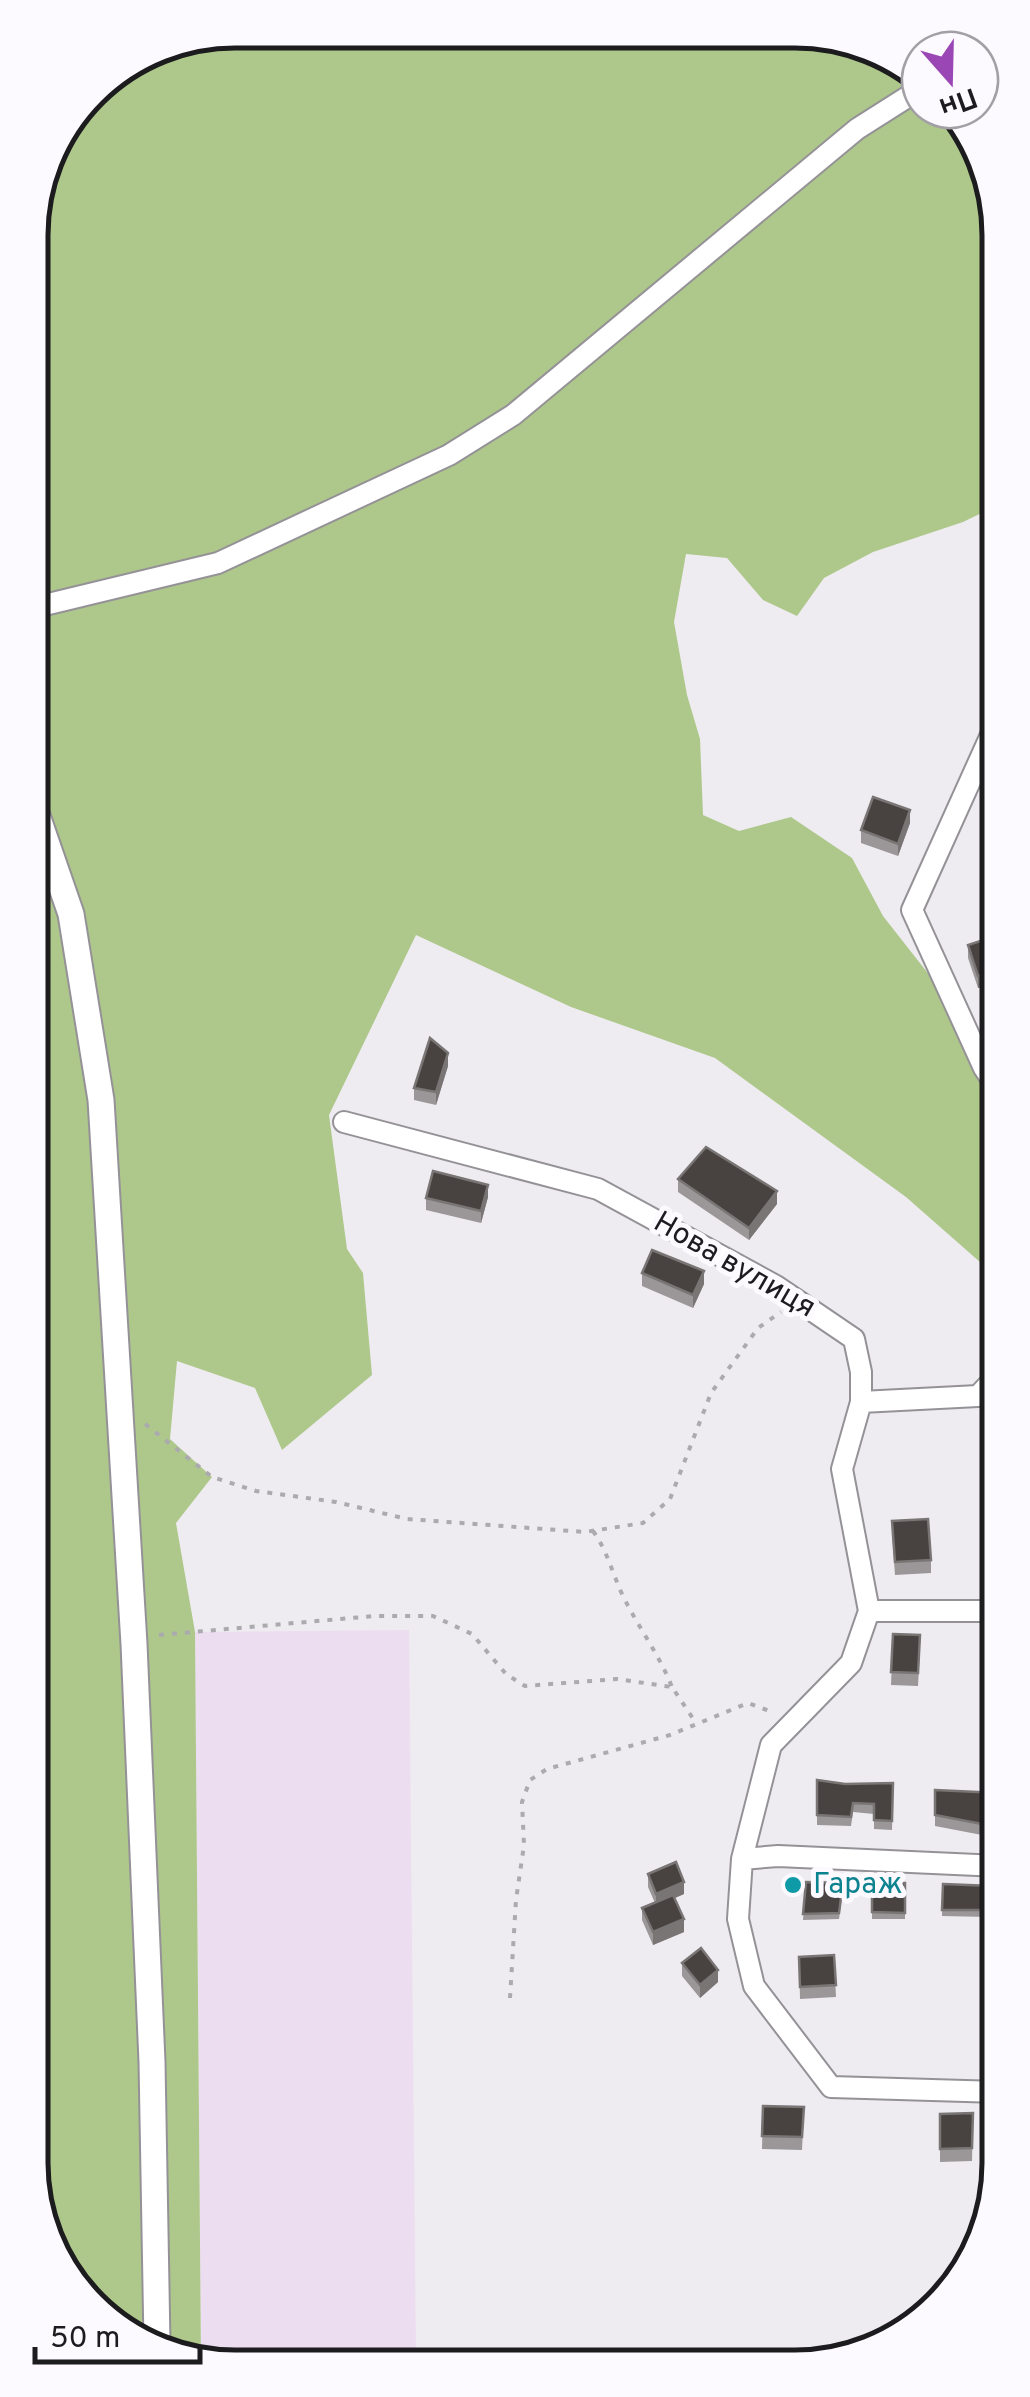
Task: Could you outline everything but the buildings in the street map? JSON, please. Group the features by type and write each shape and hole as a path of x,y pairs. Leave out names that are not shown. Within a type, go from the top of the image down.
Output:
{"street":[{"path":"48,604 218,563 450,455 513,415 858,129 900,102"},
{"path":"982,755 912,910 982,1064"},
{"path":"48,846 72,914 101,1100 133,1637 152,2062 157,2332"},
{"name":"Нова вулиця","path":"344,1122 598,1189 797,1300 854,1339 861,1372 861,1402 842,1469 870,1611"},
{"path":"861,1402 978,1396 982,1392"},
{"path":"982,1611 870,1611 851,1663 771,1746 742,1859 738,1920 754,1986 831,2087 982,2091"},
{"path":"742,1859 778,1856 982,1865"}],"path":[{"path":"119,1404 212,1477 256,1491 336,1502 408,1519 592,1530 643,1523 670,1499 711,1393 758,1328 797,1300"},
{"path":"592,1530 606,1548 623,1596 696,1724"},
{"path":"133,1637 374,1616 433,1616 472,1634 506,1674 525,1686 617,1679 672,1687"},
{"path":"510,1998 524,1845 522,1802 530,1780 547,1769 670,1735 748,1704 774,1713 783,1733"}],"shaded area":[{"path":"409,1630 416,2350 234,2350 201,2346 195,1632"}],"green space":[{"path":"808,48 856,57 878,67 900,80 900,130 950,130 976,186 982,234 982,513 873,552 824,578 797,616 763,600 727,558 686,554 674,622 687,695 700,739 703,815 739,831 791,817 852,858 883,916 934,981 982,1067 982,1264 906,1197 715,1058 571,1007 416,935 329,1115 347,1249 363,1273 372,1375 282,1450 255,1388 177,1361 170,1439 212,1477 176,1523 195,1632 201,2346 174,2340 141,2324 102,2295 62,2234 49,2187 48,222 54,186 79,131 111,94 152,67 198,51"}],"place":[{"name":"Гараж","path":"793,1885"}]}
